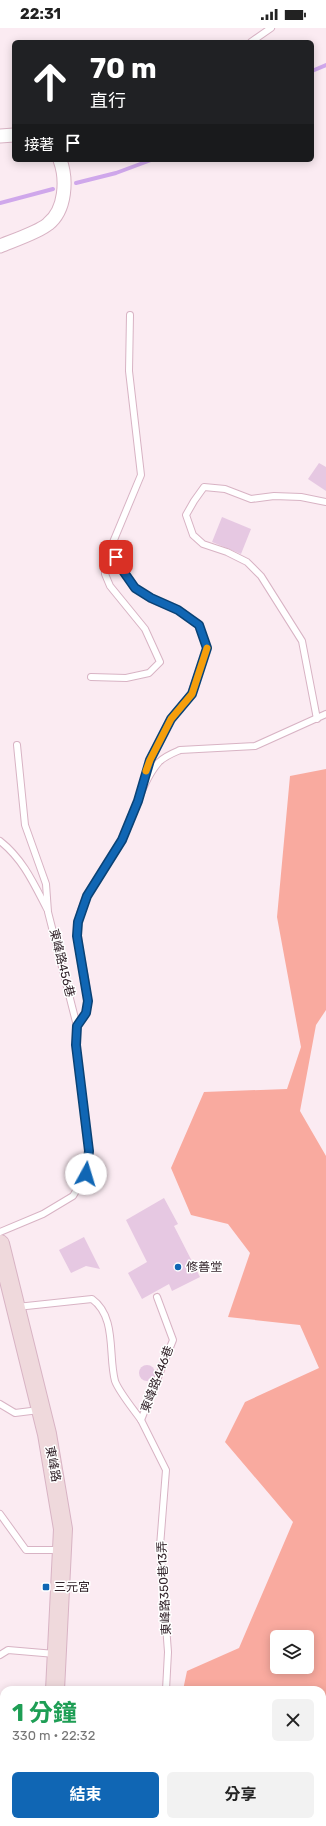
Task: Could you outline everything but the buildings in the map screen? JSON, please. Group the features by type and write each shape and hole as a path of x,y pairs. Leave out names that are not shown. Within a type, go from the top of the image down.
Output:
{"main road":[{"name":"東峰路","path":"0,1244 41,1409 57,1484 63,1529 55,1686"}],"street":[{"path":"0,136 12,135"},
{"path":"0,246 48,224 58,212 63,196 64,171 61,162"}],"lane":[{"path":"254,40 271,28"},
{"path":"91,677 126,678 149,673 160,662 145,629 110,586 105,574 106,559 110,547 141,475 129,371 130,316"},
{"path":"317,719 302,641 261,576 247,562 227,552 203,544 193,535 186,515 204,486 225,489 251,499 274,496 301,497 326,502"},
{"path":"77,1026 86,1013 88,1001 77,936 78,922 87,896 122,840 138,801 150,760 171,719 192,694 207,648 199,625 178,610 151,598 135,588 121,568 110,547"},
{"path":"138,801 160,762 170,754 180,750 194,748 241,748 255,746 326,714"},
{"name":"東峰路456巷","path":"0,1232 43,1214 73,1196 86,1174 89,1151 76,1045 77,1026 48,912 46,884 25,825 17,744"},
{"path":"0,841 17,856 26,868 48,912"},
{"name":"東峰路446巷","path":"141,1420 173,1340 157,1297"},
{"name":"東峰路446巷","path":"16,1307 92,1299 98,1303 109,1326 116,1382 141,1420"},
{"path":"0,1404 15,1413 41,1409"},
{"name":"東峰路350巷13弄","path":"141,1420 166,1470 160,1546 168,1652 166,1686"},
{"path":"0,1514 26,1550 62,1550"},
{"path":"0,1655 8,1650 57,1655"}],"shaded area":[{"path":"326,769 326,1010 316,1025 300,1111 326,1156 326,1686 184,1686 187,1671 239,1648 293,1522 225,1442 245,1402 319,1368 300,1325 228,1317 250,1253 228,1224 191,1215 171,1168 204,1092 287,1089 301,1047 277,917 290,776"}],"waterway":[{"path":"314,70 326,65"},
{"path":"76,183 116,173 146,162"},
{"path":"0,203 53,189"}],"slow traffic":[{"path":"146,771 171,719 192,694 207,648"}],"place":[{"name":"修善堂","path":"178,1267"},
{"name":"三元宮","path":"46,1587"}],"route":[{"path":"86,1174 89,1151 76,1045 77,1026 86,1013 88,1001 77,936 78,922 87,896 122,840 138,801 150,760 171,719 192,694 207,648 199,625 178,610 151,598 135,588 121,568 116,557"}]}
